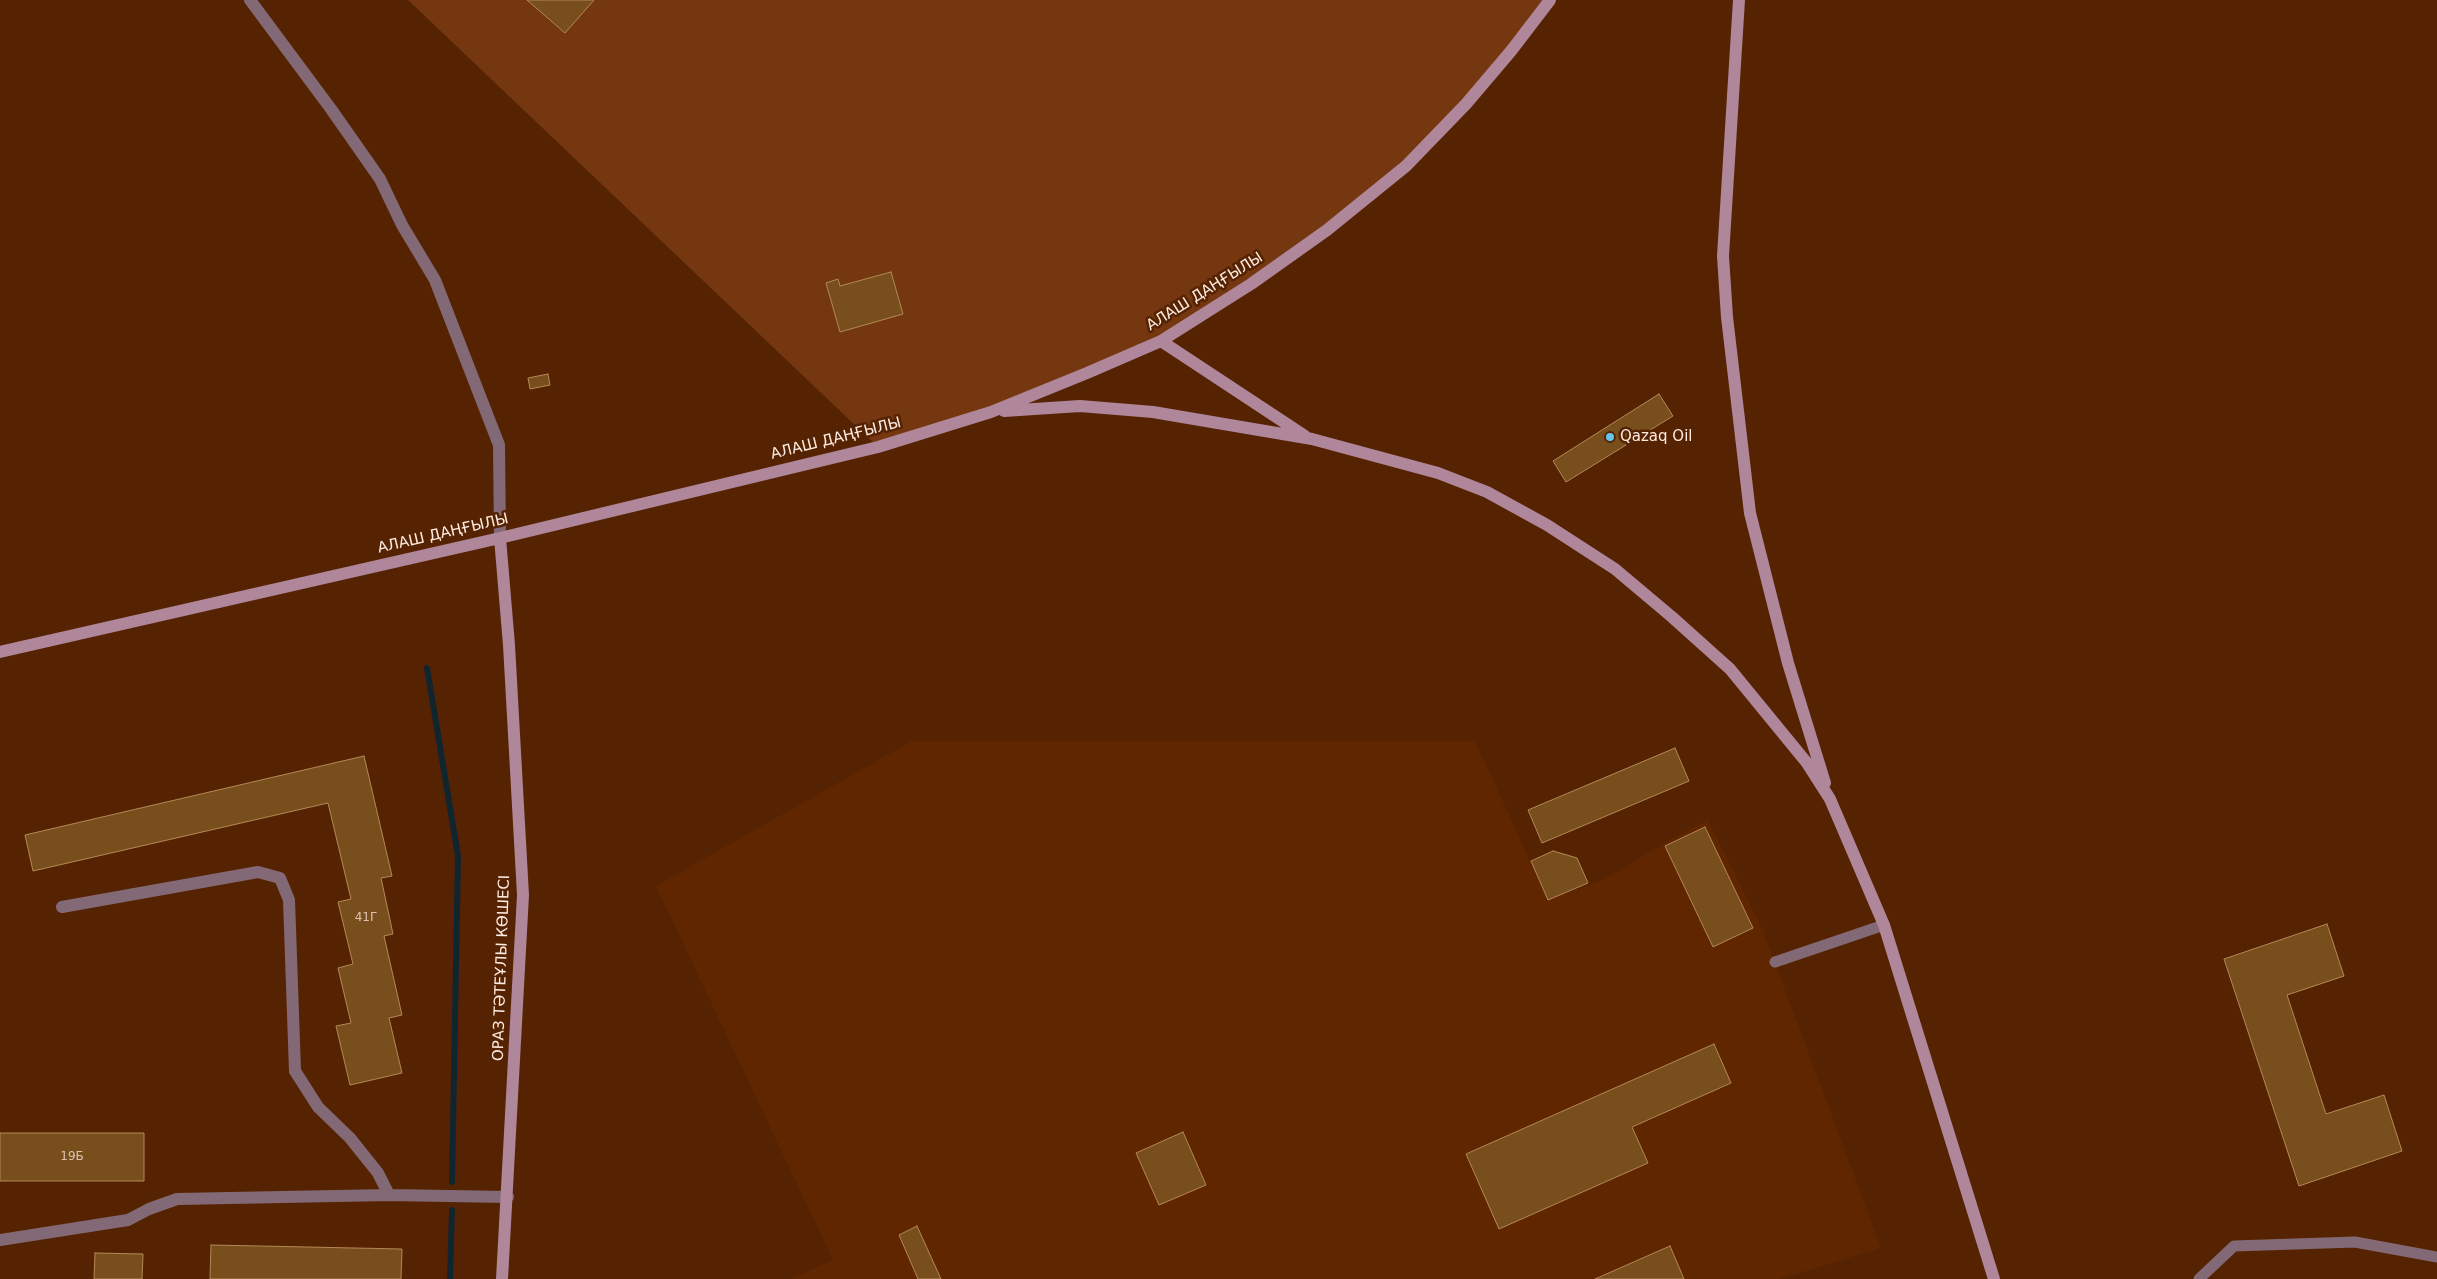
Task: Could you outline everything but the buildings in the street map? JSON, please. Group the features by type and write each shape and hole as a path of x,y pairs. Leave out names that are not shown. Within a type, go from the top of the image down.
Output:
{"main road":[{"name":"АЛАШ ДАҢҒЫЛЫ","path":"0,652 500,538 878,446 991,412 1161,340 1251,284 1326,230 1406,166 1466,104 1511,51 1550,0"},
{"path":"1740,0 1723,256 1727,317 1750,513 1788,663 1830,799 1884,925 1994,1279"},
{"path":"1161,340 1312,439"},
{"path":"991,412 1080,406 1153,412 1312,439 1438,473 1487,492 1547,525 1615,569 1730,669 1807,763 1830,799"},
{"name":"ОРАЗ ТӘТЕҰЛЫ КӨШЕСІ","path":"500,538 509,645 523,895 508,1198 502,1279"}],"street":[{"path":"250,0 380,179 402,226 435,280 499,445 500,538"},
{"path":"62,907 258,872 280,878 289,900 295,1071 318,1107 350,1138 378,1173 390,1195"},
{"path":"0,1240 128,1220 149,1209 177,1199 390,1195 508,1198"}],"lane":[{"path":"1775,962 1884,925"},
{"path":"2199,1279 2234,1246 2355,1242 2437,1257"}],"shaded area":[{"path":"408,0 1550,0 1406,166 1161,341 1087,373 878,447"},
{"path":"912,741 1475,741 1548,900 1603,880 1666,842 1708,820 1762,928 1881,1248 1780,1279 791,1279 833,1260 656,886"}],"waterway":[{"path":"427,668 458,856 452,1182"},
{"path":"450,1279 452,1210"}],"place":[{"name":"Qazaq Oil","path":"1610,437"}]}
